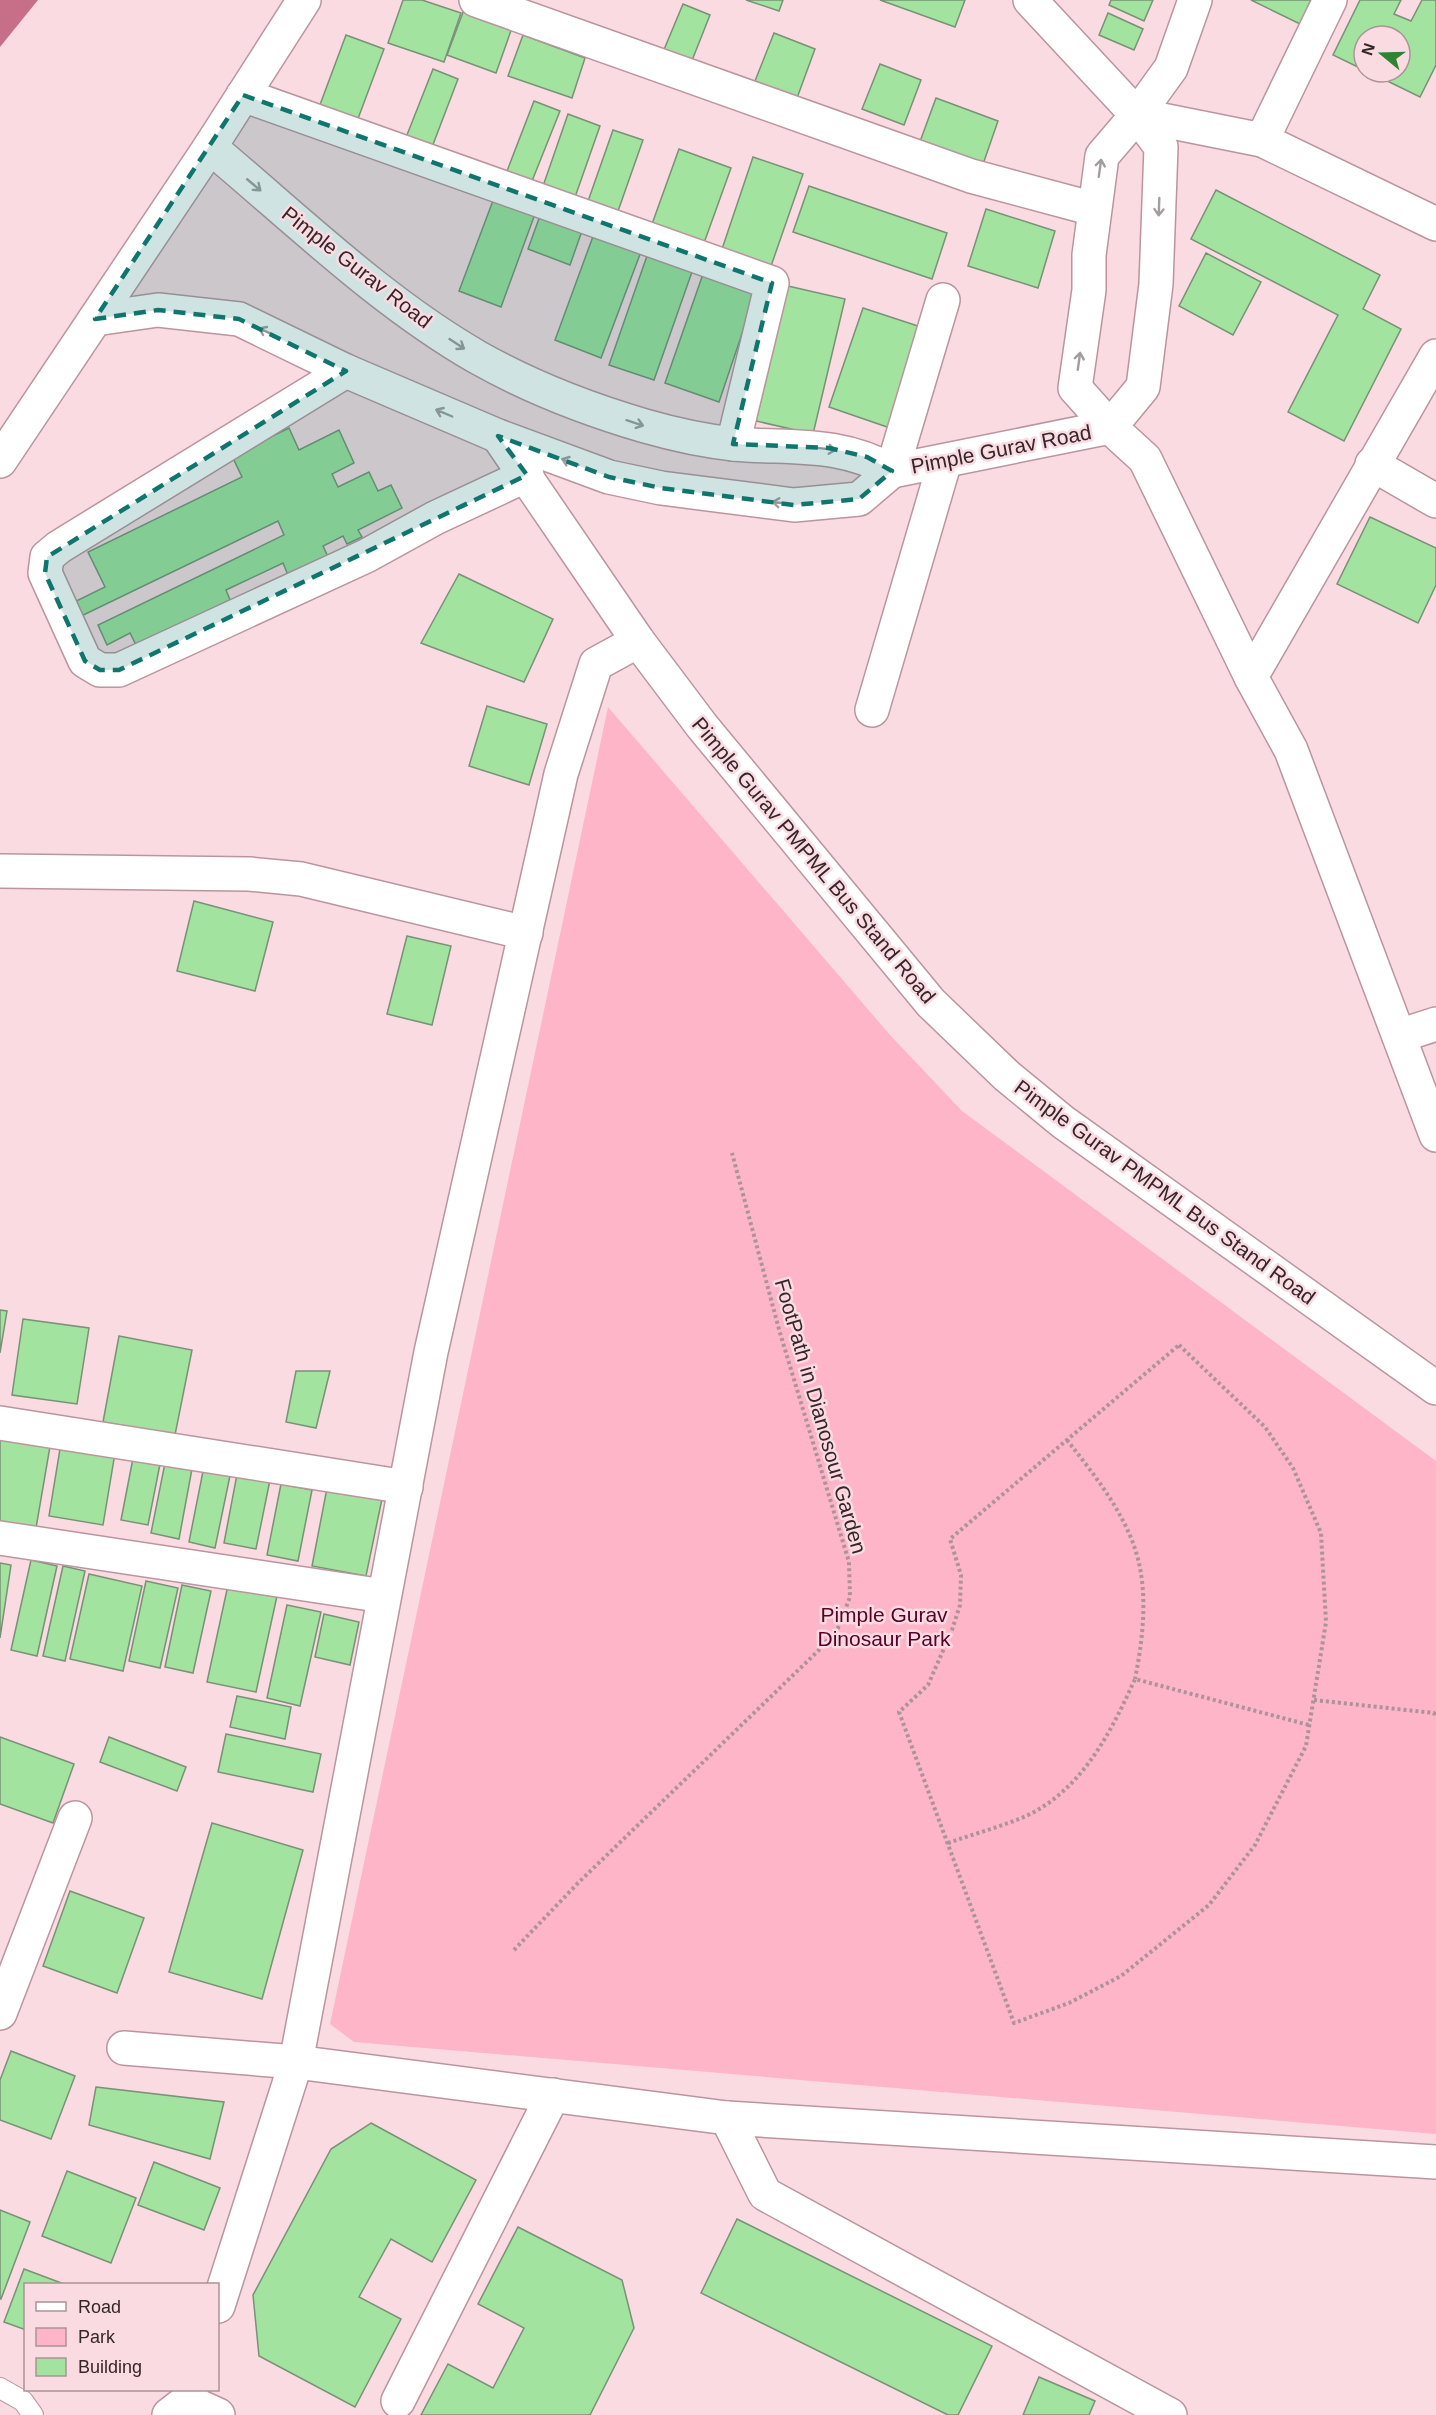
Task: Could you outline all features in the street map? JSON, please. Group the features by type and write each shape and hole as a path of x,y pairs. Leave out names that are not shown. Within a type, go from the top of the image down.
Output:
{"street":[{"path":"0,461 210,147 304,0"},
{"path":"476,0 971,176 1094,209"},
{"path":"1030,0 1137,115 1161,147 1156,284 1143,387 1110,427"},
{"path":"1195,0 1171,68 1137,115 1102,156 1094,209 1089,290 1075,388 1110,427 1145,459 1251,677 1291,750 1436,1136"},
{"path":"1262,140 1330,0"},
{"path":"243,95 772,283 733,444"},
{"path":"1137,115 1262,140 1436,224"},
{"name":"Pimple Gurav Road","path":"210,147 399,305 477,357 557,397 646,426 733,444 829,448 867,457 892,471"},
{"path":"892,471 943,300"},
{"name":"Pimple Gurav Road","path":"95,319 158,310 239,319 346,370 498,436 609,477 661,488 794,505 859,499 892,471 1110,427"},
{"path":"1251,677 1436,356"},
{"path":"346,370 59,547 47,557 45,573 85,661 100,670 119,670 366,556 435,518 527,475"},
{"name":"Pimple Gurav Road","path":"498,436 527,475 638,641"},
{"path":"872,710 945,461"},
{"path":"1372,464 1436,501"},
{"path":"219,2303 296,2062 431,1352 561,774 596,664 638,641"},
{"name":"Pimple Gurav PMPML Bus Stand Road","path":"638,641 702,726 931,1003 1007,1076 1072,1129 1436,1388"},
{"path":"0,871 249,874 301,879 526,933"},
{"path":"1399,1036 1436,1024"},
{"path":"0,1423 406,1487"},
{"path":"0,1538 384,1596"},
{"path":"0,2013 75,1818"},
{"path":"124,2048 296,2062 727,2118 1436,2162"},
{"path":"398,2401 553,2095"},
{"path":"727,2118 765,2194 1170,2415"},
{"path":"182,2402 218,2415"}],"lane":[{"path":"0,2388 23,2401 33,2415"}],"path":[{"name":"FootPath in Dianosour Garden","path":"514,1950 718,1745 818,1652 838,1628 850,1597 849,1562 780,1332 732,1153"},
{"path":"1179,1345 1265,1427 1293,1468 1321,1533 1326,1622 1314,1700 1306,1746 1255,1845 1209,1905 1120,1976 1069,2002 1014,2024 899,1712 928,1685 952,1630 960,1605 961,1575 950,1539 1179,1345"},
{"path":"948,1843 1027,1816 1058,1796 1092,1760 1115,1725 1135,1679 1141,1645 1140,1568 1117,1514 1100,1484 1067,1440"},
{"path":"1135,1679 1309,1725"},
{"path":"1314,1700 1434,1713 1436,1718"}],"highlighted area":[{"path":"243,95 772,283 733,444 829,448 867,457 892,471 859,499 794,505 661,488 609,477 498,436 527,475 119,670 100,670 85,661 45,573 47,557 346,371 239,319 158,310 95,319"}],"green space":[{"name":"Pimple Gurav Dinosaur Park","path":"608,707 890,1035 962,1111 1436,1461 1436,2134 354,2042 330,2024"}],"shaded area":[{"path":"0,0 38,0 0,47"}],"building":[{"path":"403,0 422,0 461,13 444,62 388,43"},
{"path":"746,0 783,0 779,11"},
{"path":"880,0 965,0 955,27"},
{"path":"1111,0 1153,0 1144,21 1109,5"},
{"path":"1251,0 1311,0 1300,24"},
{"path":"1360,0 1401,0 1394,14 1411,21 1422,0 1436,0 1436,65 1420,97 1393,84 1412,84 1412,24 1352,24 1352,64 1333,55"},
{"path":"683,4 710,15 691,63 663,52"},
{"path":"465,7 513,25 496,73 447,55"},
{"path":"1108,13 1143,29 1134,50 1099,35"},
{"path":"774,33 815,49 797,98 755,81"},
{"path":"346,35 384,49 356,124 318,110"},
{"path":"523,35 585,58 572,98 508,76"},
{"path":"880,64 921,80 904,125 862,109"},
{"path":"433,69 458,79 429,155 403,145"},
{"path":"936,98 998,121 981,170 918,147"},
{"path":"534,101 560,111 532,181 507,171"},
{"path":"568,114 600,126 574,200 542,189"},
{"path":"613,130 643,140 617,214 587,204"},
{"path":"679,149 731,168 704,243 652,224"},
{"path":"753,157 803,174 770,269 721,252"},
{"path":"809,186 947,233 932,279 793,232"},
{"path":"1216,190 1380,275 1363,309 1401,329 1344,441 1288,412 1338,315 1191,239"},
{"path":"494,198 535,214 501,307 459,291"},
{"path":"986,209 1055,231 1038,288 968,266"},
{"path":"541,213 583,228 570,265 528,249"},
{"path":"595,231 642,249 601,358 555,340"},
{"path":"648,253 693,269 654,380 609,365"},
{"path":"1206,253 1261,282 1233,335 1179,306"},
{"path":"703,274 756,292 719,402 665,383"},
{"path":"788,286 845,299 813,434 756,421"},
{"path":"863,308 924,328 890,428 829,407"},
{"path":"289,428 299,450 339,430 354,463 332,474 338,487 369,472 378,491 391,485 402,508 358,530 362,537 347,544 343,536 323,546 330,561 290,580 283,563 226,590 230,600 209,610 212,615 136,645 130,633 107,645 98,625 284,535 278,521 73,620 66,606 105,587 88,552 242,477 232,456"},
{"path":"1370,517 1436,548 1436,585 1418,623 1337,584"},
{"path":"459,574 553,619 524,682 421,643"},
{"path":"487,706 547,724 529,785 469,766"},
{"path":"194,901 273,922 255,991 177,971"},
{"path":"407,936 451,946 432,1025 387,1014"},
{"path":"0,1310 7,1311 0,1353"},
{"path":"23,1319 89,1328 77,1404 12,1395"},
{"path":"119,1336 192,1350 175,1435 103,1422"},
{"path":"296,1371 330,1371 316,1428 286,1422"},
{"path":"0,1427 52,1435 36,1528 0,1522"},
{"path":"62,1437 116,1447 103,1525 49,1516"},
{"path":"135,1448 162,1454 148,1525 121,1520"},
{"path":"167,1453 194,1458 179,1539 151,1533"},
{"path":"205,1461 232,1466 215,1548 189,1542"},
{"path":"238,1469 271,1475 256,1549 224,1543"},
{"path":"328,1483 383,1494 366,1576 312,1566"},
{"path":"281,1484 312,1490 298,1561 267,1555"},
{"path":"31,1560 57,1566 37,1656 11,1650"},
{"path":"0,1563 11,1565 0,1638"},
{"path":"63,1566 85,1571 65,1661 43,1656"},
{"path":"89,1574 142,1586 123,1671 70,1659"},
{"path":"146,1581 178,1588 160,1668 129,1661"},
{"path":"182,1585 211,1591 193,1673 165,1667"},
{"path":"228,1585 277,1596 256,1692 207,1682"},
{"path":"287,1605 321,1612 300,1706 267,1698"},
{"path":"324,1614 359,1622 350,1665 315,1657"},
{"path":"237,1696 291,1707 285,1739 230,1727"},
{"path":"226,1734 321,1754 313,1792 218,1772"},
{"path":"0,1737 74,1764 53,1823 0,1804"},
{"path":"109,1737 186,1767 177,1791 100,1762"},
{"path":"212,1823 303,1850 262,1999 169,1972"},
{"path":"70,1891 144,1918 117,1993 43,1966"},
{"path":"11,2051 75,2076 51,2139 0,2120 0,2080"},
{"path":"96,2087 224,2102 210,2159 89,2125"},
{"path":"371,2123 476,2180 432,2262 391,2239 359,2297 401,2319 355,2407 259,2356 253,2295 331,2149"},
{"path":"154,2162 220,2188 204,2230 138,2205"},
{"path":"67,2171 136,2198 111,2263 42,2236"},
{"path":"0,2210 30,2222 1,2299 0,2299"},
{"path":"737,2219 992,2346 958,2415 948,2415 701,2293"},
{"path":"518,2227 622,2280 634,2328 590,2415 421,2415 448,2364 493,2388 524,2328 478,2304"},
{"path":"24,2269 61,2283 24,2283 24,2329 4,2322"},
{"path":"1039,2377 1095,2401 1089,2415 1023,2415"}]}
